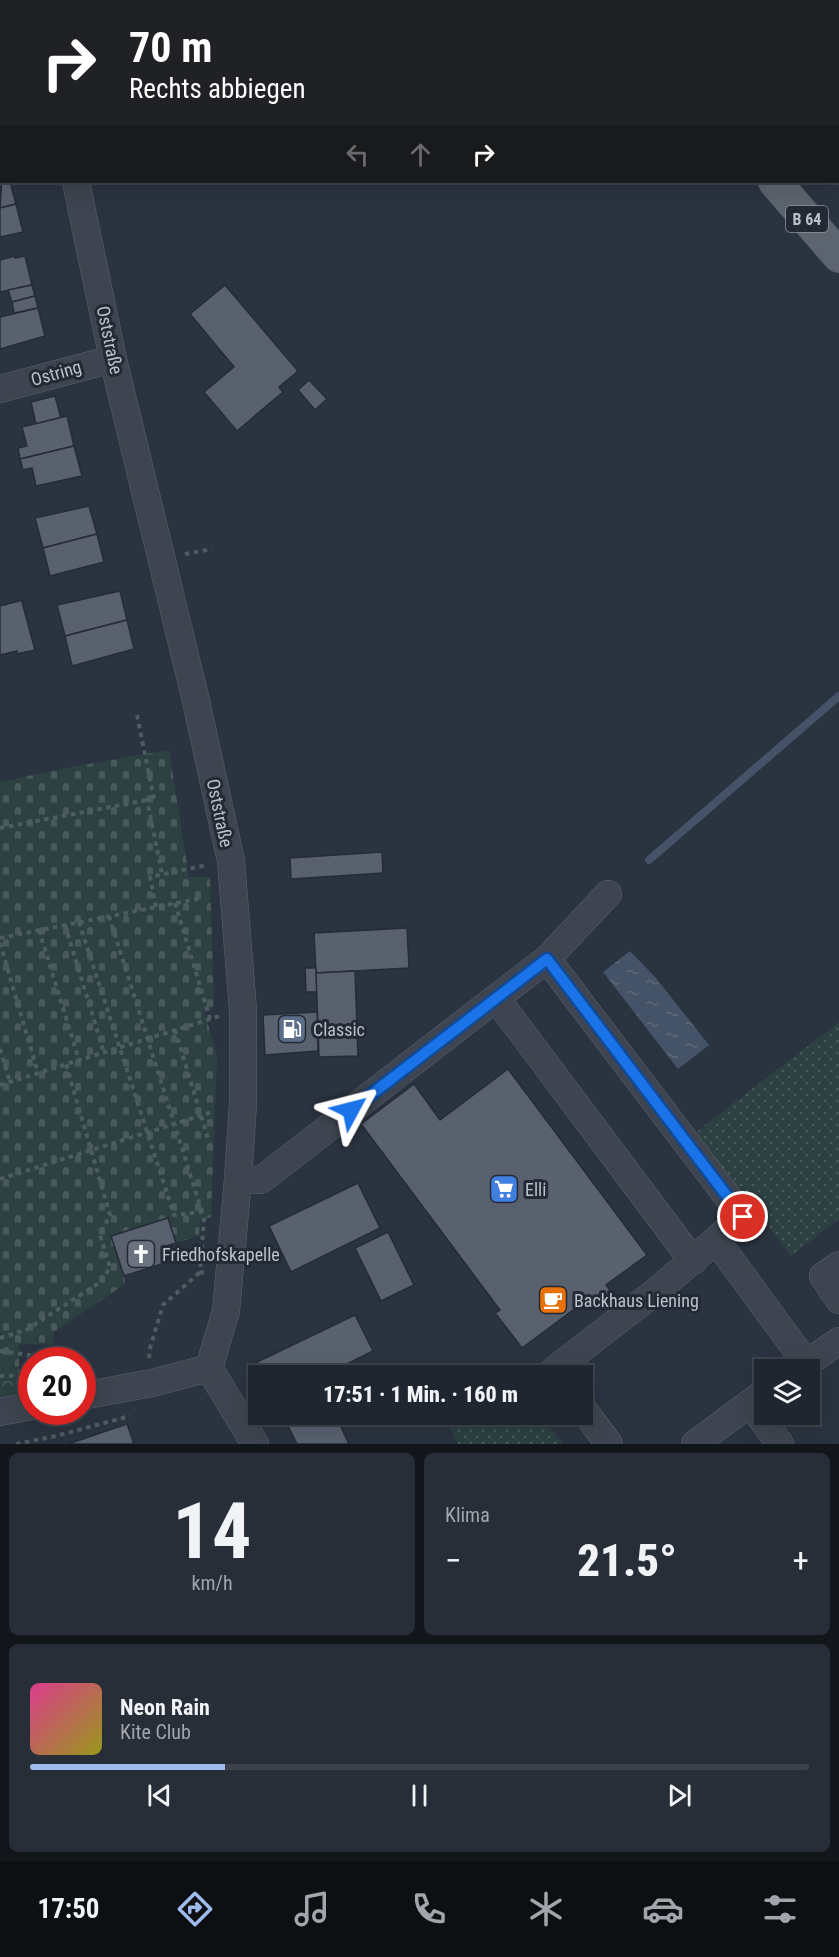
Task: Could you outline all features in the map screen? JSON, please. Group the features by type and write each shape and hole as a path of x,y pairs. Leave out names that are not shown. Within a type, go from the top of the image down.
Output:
{"main road":[{"name":"B 64","path":"776,183 839,256"}],"street":[{"name":"Oststraße","path":"76,183 113,358 196,701 231,861 243,1010 243,1103 226,1311 209,1368"},
{"name":"Ostring","path":"0,389 113,358"},
{"path":"238,1179 261,1180 547,959 608,894"},
{"path":"547,959 743,1217 693,1261 561,1365"},
{"path":"496,998 693,1261"},
{"path":"716,1240 796,1359"},
{"path":"839,1265 823,1276 839,1300"},
{"path":"812,1359 839,1341"},
{"path":"96,1393 152,1383 209,1368 255,1444"},
{"path":"695,1444 754,1400"},
{"path":"0,1412 18,1409"},
{"path":"593,1423 609,1444"},
{"path":"770,1425 780,1444"}],"path":[{"path":"0,828 154,799 137,715"},
{"path":"147,800 162,874"},
{"path":"156,907 150,877 231,861"},
{"path":"0,938 202,898"},
{"path":"175,903 210,1019"},
{"path":"109,916 204,1220"},
{"path":"79,922 174,1215 202,1212"},
{"path":"65,925 104,1053"},
{"path":"39,930 79,1060"},
{"path":"0,943 38,1073"},
{"path":"0,1085 223,1015 223,1026"},
{"path":"175,1030 209,1142"},
{"path":"0,1049 10,1082"},
{"path":"0,1338 26,1330 102,1281 110,1267 100,1235 110,1215 66,1064"},
{"path":"0,1179 212,1112"},
{"path":"148,1365 150,1348 163,1305 200,1272"},
{"path":"0,1351 18,1353"},
{"path":"0,1376 18,1375"},
{"path":"16,1444 56,1437 130,1416"}],"green space":[{"path":"169,750 189,877 210,877 214,1007 204,1011 217,1055 211,1217 200,1221 199,1236 163,1247 168,1262 124,1276 125,1284 54,1332 53,1345 19,1344 18,1370 0,1370 0,782"},
{"path":"839,1022 839,1219 791,1256 695,1133"},
{"path":"0,1369 18,1370 18,1395 0,1398"},
{"path":"448,1425 548,1425 564,1444 458,1444"}],"water":[{"path":"630,951 655,977 709,1045 678,1069 603,972"}],"building":[{"path":"2,183 10,183 16,204 0,208"},
{"path":"16,204 23,232 0,237 0,208"},
{"path":"15,256 15,258 25,256 32,285 0,292 0,260"},
{"path":"32,285 35,296 12,302 8,290"},
{"path":"225,285 298,371 279,387 283,392 237,431 204,392 234,367 190,314"},
{"path":"35,296 38,308 14,313 12,302"},
{"path":"38,308 45,336 0,349 0,317"},
{"path":"309,380 327,399 315,410 298,390"},
{"path":"55,396 61,418 36,424 31,402"},
{"path":"67,416 74,446 20,459 18,448 27,446 22,427"},
{"path":"74,446 82,476 36,486 32,468 23,470 20,459"},
{"path":"89,506 97,534 43,548 35,518"},
{"path":"97,534 104,562 50,576 43,548"},
{"path":"120,591 127,620 65,636 57,605"},
{"path":"23,600 35,650 0,655 0,606"},
{"path":"127,620 134,649 72,666 65,636"},
{"path":"382,852 383,873 291,879 290,858"},
{"path":"407,928 409,968 316,973 314,933"},
{"path":"305,968 316,968 317,992 306,992"},
{"path":"355,971 358,1056 319,1057 316,973"},
{"path":"317,1012 318,1051 265,1055 263,1015"},
{"name":"Elli","path":"508,1069 647,1255 606,1285 612,1293 598,1304 592,1296 522,1348 495,1313 500,1310 361,1124 414,1084 440,1120"},
{"path":"358,1183 380,1228 291,1272 269,1226"},
{"name":"Friedhofskapelle","path":"168,1218 176,1243 163,1247 168,1262 124,1276 111,1236"},
{"path":"388,1232 414,1285 381,1301 355,1248"},
{"path":"355,1315 373,1351 345,1365 258,1365 257,1362"},
{"path":"127,1424 134,1444 68,1444"},
{"path":"288,1425 340,1425 349,1444 297,1444"}],"waterway":[{"path":"649,860 839,696"}],"place":[{"name":"Classic","path":"292,1029"},
{"name":"Elli","path":"504,1189"},
{"name":"Friedhofskapelle","path":"141,1254"},
{"name":"Backhaus Liening","path":"553,1300"}],"route":[{"path":"351,1110 547,959 743,1217"}]}
